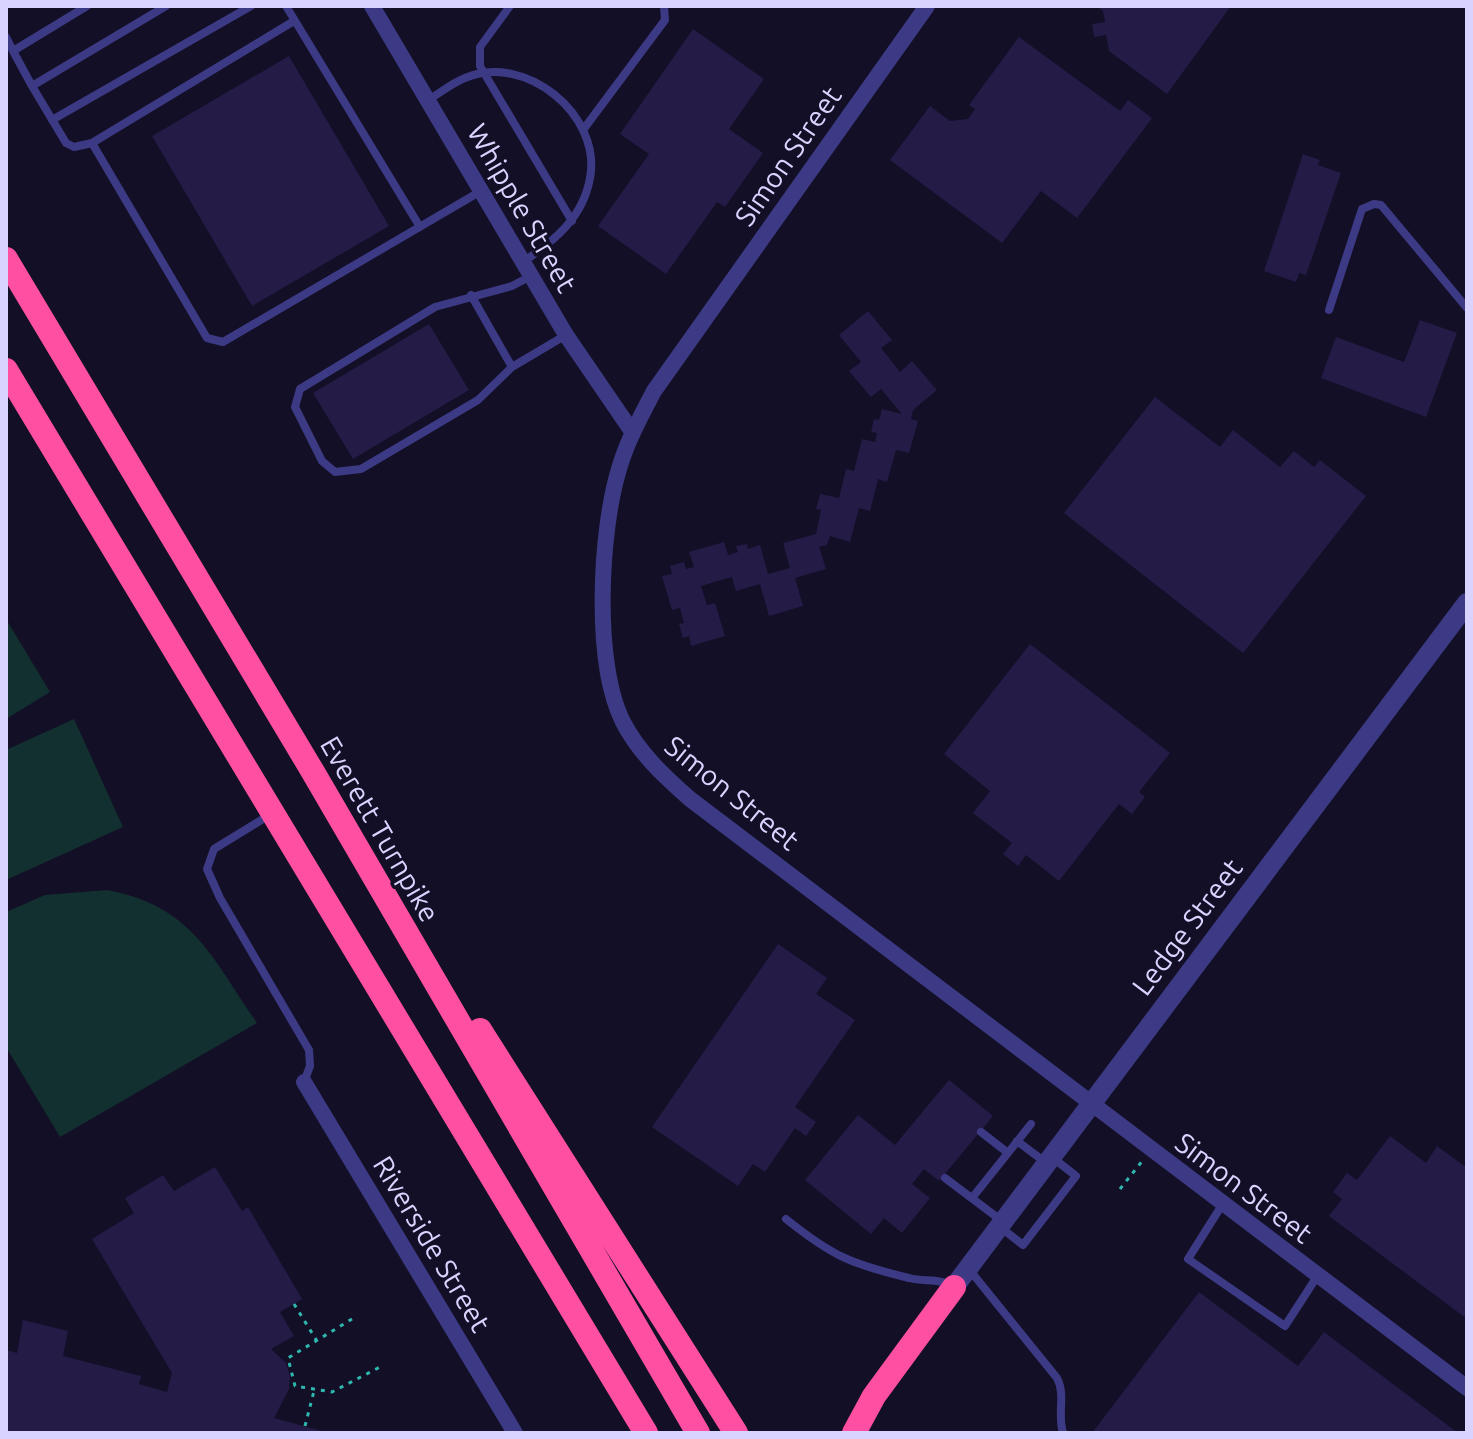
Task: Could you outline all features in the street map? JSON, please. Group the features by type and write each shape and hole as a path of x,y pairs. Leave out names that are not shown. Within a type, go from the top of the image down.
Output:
{"highway":[{"name":"Everett Turnpike","path":"6,259 313,772 698,1433"},
{"path":"6,370 644,1431"},
{"path":"313,772 576,1176 736,1433"},
{"path":"854,1433 874,1396 961,1277"}],"street":[{"name":"Whipple Street","path":"372,6 566,335 633,433"},
{"name":"Simon Street","path":"927,6 654,391 633,433 613,491 603,595 609,685 622,720 640,751 690,799 1467,1388"},
{"name":"Ledge Street","path":"961,1277 1089,1102 1467,603"},
{"name":"Riverside Street","path":"304,1082 515,1433"}],"lane":[{"path":"13,51 87,6"},
{"path":"32,86 166,6"},
{"path":"52,120 251,6"},
{"path":"286,6 420,227"},
{"path":"510,6 480,47 477,56 572,221"},
{"path":"583,130 665,20 664,6"},
{"path":"6,37 66,143 74,147 92,143 294,21"},
{"path":"428,100 467,77 485,74 516,74 540,84 565,105 583,130 592,163 590,179 572,221 512,286 435,307 300,389 295,407 322,461 335,472 361,469 478,400 512,367 566,335"},
{"path":"92,143 207,338 213,342 223,342 482,191"},
{"path":"1329,310 1362,209 1374,204 1381,205 1467,308"},
{"path":"471,295 512,367"},
{"path":"271,814 214,849 208,859 207,873 309,1050 310,1066 304,1082"},
{"path":"972,1198 1031,1124"},
{"path":"981,1132 1008,1153"},
{"path":"945,1178 972,1198 1023,1245 1076,1176 1017,1141"},
{"path":"1222,1205 1188,1259 1285,1326 1318,1275"},
{"path":"786,1219 827,1252 846,1261 961,1277 1054,1373 1062,1389 1059,1418 1063,1433"}],"path":[{"path":"1120,1189 1151,1150"},
{"path":"294,1304 317,1341"},
{"path":"352,1319 288,1358 295,1386 314,1391 341,1389 380,1367"},
{"path":"305,1426 314,1391"}],"green space":[{"path":"6,619 50,692 6,719"},
{"path":"74,719 123,827 6,880 6,750"},
{"path":"108,890 137,898 180,922 212,956 257,1023 60,1137 6,1047 6,912 45,895"}],"building":[{"path":"1096,6 1231,6 1167,94 1109,51 1106,35 1094,37 1092,24 1105,22 1103,11"},
{"path":"693,29 764,79 729,129 763,153 725,207 717,202 666,274 598,226 649,154 620,134"},
{"path":"1019,37 1120,111 1128,100 1152,118 1077,218 1041,191 1002,243 890,160 930,106 950,121 968,119 975,109 969,105"},
{"path":"289,56 389,226 252,306 152,136"},
{"path":"1303,154 1320,160 1318,165 1341,173 1306,275 1299,273 1296,282 1264,271"},
{"path":"868,311 892,340 881,348 900,372 912,361 937,390 913,410 911,419 918,421 909,453 896,450 887,482 878,479 870,511 859,508 850,542 830,536 827,545 819,547 826,569 795,578 803,606 769,616 760,584 736,591 732,577 701,586 707,605 715,603 725,636 691,646 689,636 683,638 679,624 684,623 680,608 672,610 662,576 672,574 670,566 684,562 686,569 694,567 689,552 724,542 728,555 738,552 736,546 747,544 748,549 760,545 768,574 790,568 783,543 816,534 821,510 816,509 820,494 839,498 846,469 854,471 862,439 875,442 877,433 871,432 874,419 879,420 882,409 902,414 881,389 871,397 849,371 861,362 839,335"},
{"path":"1420,320 1457,333 1426,417 1321,378 1336,337 1404,362"},
{"path":"429,324 469,390 353,459 313,393"},
{"path":"1155,397 1220,447 1233,430 1280,467 1294,451 1314,467 1320,460 1366,496 1243,653 1064,513"},
{"path":"1030,644 1170,753 1139,792 1145,797 1132,814 1119,804 1059,881 1026,855 1018,866 1003,854 1012,843 973,813 990,791 944,754"},
{"path":"778,944 827,978 816,994 855,1020 795,1107 816,1122 806,1136 795,1128 765,1172 753,1164 738,1186 652,1127"},
{"path":"949,1080 993,1116 939,1181 924,1169 912,1184 930,1198 902,1233 884,1218 871,1234 805,1180 858,1115 895,1145"},
{"path":"1390,1136 1426,1163 1437,1146 1467,1168 1467,1319 1329,1216 1342,1199 1333,1192 1347,1173 1357,1180"},
{"path":"215,1167 242,1211 248,1207 302,1299 280,1312 294,1336 271,1349 286,1363 290,1376 289,1389 274,1418 329,1433 6,1433 6,1350 17,1353 23,1320 68,1331 63,1356 141,1376 139,1384 167,1392 172,1373 92,1239 134,1213 125,1198 163,1175 174,1191"},
{"path":"1199,1292 1298,1366 1324,1332 1458,1433 1092,1433"}]}
